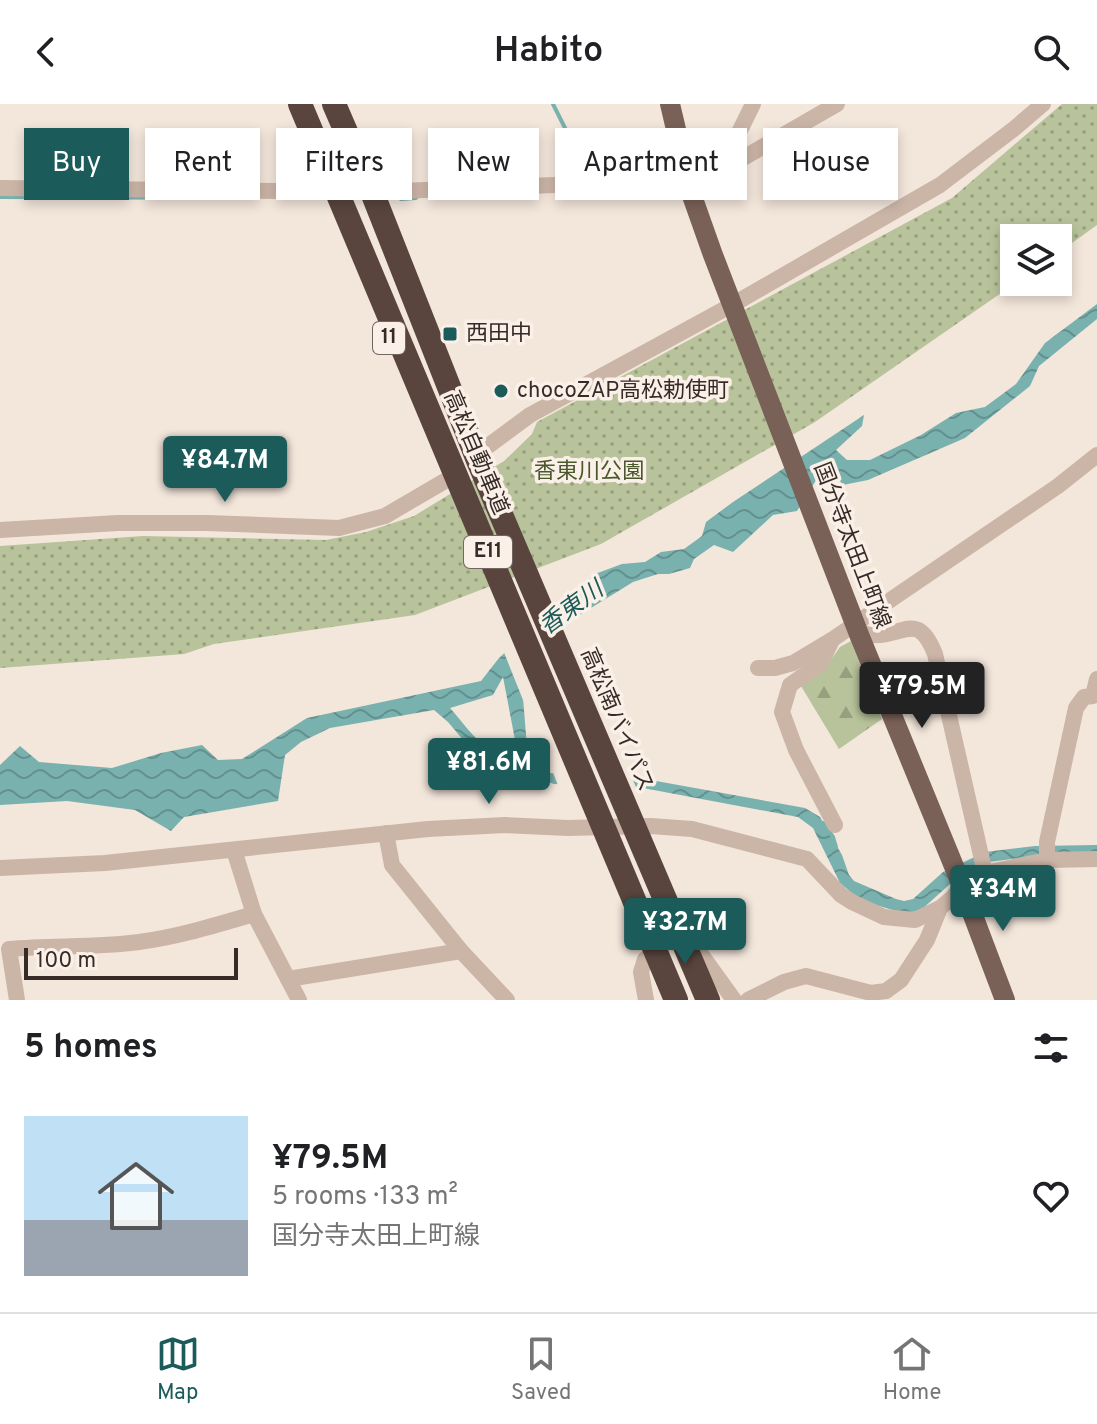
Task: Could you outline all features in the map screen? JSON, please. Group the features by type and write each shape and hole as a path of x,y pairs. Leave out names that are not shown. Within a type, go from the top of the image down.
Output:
{"highway":[{"name":"11","path":"287,104 297,128"},
{"name":"高松自動車道","path":"300,104 676,1000"},
{"name":"高松自動車道","path":"322,104 696,1000"},
{"name":"高松南バイパス","path":"334,104 344,128"},
{"name":"11","path":"329,200 451,481 661,1000"},
{"name":"高松南バイパス","path":"375,200 478,459 708,1000"},
{"path":"574,703 611,761 724,1000"},
{"path":"633,895 661,1000"}],"main road":[{"name":"国分寺太田上町線","path":"670,104 676,128"},
{"name":"国分寺太田上町線","path":"695,200 733,308 1005,1000"}],"street":[{"path":"741,128 753,104"},
{"path":"747,156 837,104"},
{"path":"478,459 530,415 733,308 940,185 1043,104"},
{"path":"412,190 555,185"},
{"path":"0,188 276,191"},
{"path":"758,668 775,668 793,663 833,639 1058,486 1097,455"},
{"path":"0,530 118,523 339,528 385,516 451,481"},
{"path":"855,622 873,635 911,628 922,631 930,641 983,864"},
{"path":"833,639 821,663 790,685 782,712 796,750 835,825"},
{"path":"1047,853 1076,708 1084,697 1095,699 1097,679"},
{"path":"0,868 105,863 428,829 505,825 590,827 629,816 807,859 841,895 884,917 915,920 940,908 953,897 958,877 983,864 1047,853 1063,858 1097,859"},
{"path":"386,833 392,865 461,951 507,1000"},
{"path":"234,850 254,914 299,1000"},
{"path":"668,908 734,1000"},
{"path":"748,1000 784,982 806,976 871,993 886,991 901,980 927,940 940,908"},
{"path":"17,1000 9,949 140,942 191,933 254,914"},
{"path":"288,979 461,951"},
{"path":"645,959 641,972 646,1000"}],"green space":[{"name":"香東川公園","path":"1062,104 1097,104 1097,225 1072,243 1072,224 1000,224 1000,294 815,422 601,544 415,615 214,644 184,654 0,668 0,546 143,536 326,540 366,532 414,516 504,461 532,434 537,422 952,198"},
{"path":"851,641 882,719 839,749 801,686 826,667 840,647"}],"water":[{"name":"香東川","path":"1097,304 1097,319 1039,366 1030,386 965,438 868,480 843,485 831,470 823,469 797,511 773,515 733,552 714,545 694,559 690,568 633,582 565,624 520,660 528,760 548,773 634,777 805,808 820,817 854,881 904,901 913,899 943,872 985,852 1035,846 1097,845 1097,855 1050,854 973,866 920,911 903,913 869,903 840,883 813,828 798,817 643,788 554,784 501,764 486,767 434,710 330,728 301,742 285,755 278,801 184,817 171,831 135,810 67,801 0,805 0,765 20,746 39,762 112,768 161,753 202,745 218,760 242,759 307,718 481,681 499,658 595,574 622,564 645,562 661,552 684,549 702,536 706,522 864,415 862,426 836,450 847,460 870,460 921,435 956,413 985,407 1016,384 1045,343","holes":["503,677 516,745 515,756 491,751 450,708 493,695"]}],"pier":[{"path":"557,600 568,627 524,662 527,710 503,650"},
{"path":"552,770 630,773 638,792 559,788"}],"waterway":[{"path":"553,104 565,128"},
{"path":"0,197 145,198"},
{"path":"412,198 416,198"},
{"path":"823,823 836,847"}],"place":[{"name":"西田中","path":"450,334"},
{"name":"chocoZAP高松勅使町","path":"501,391"}]}
